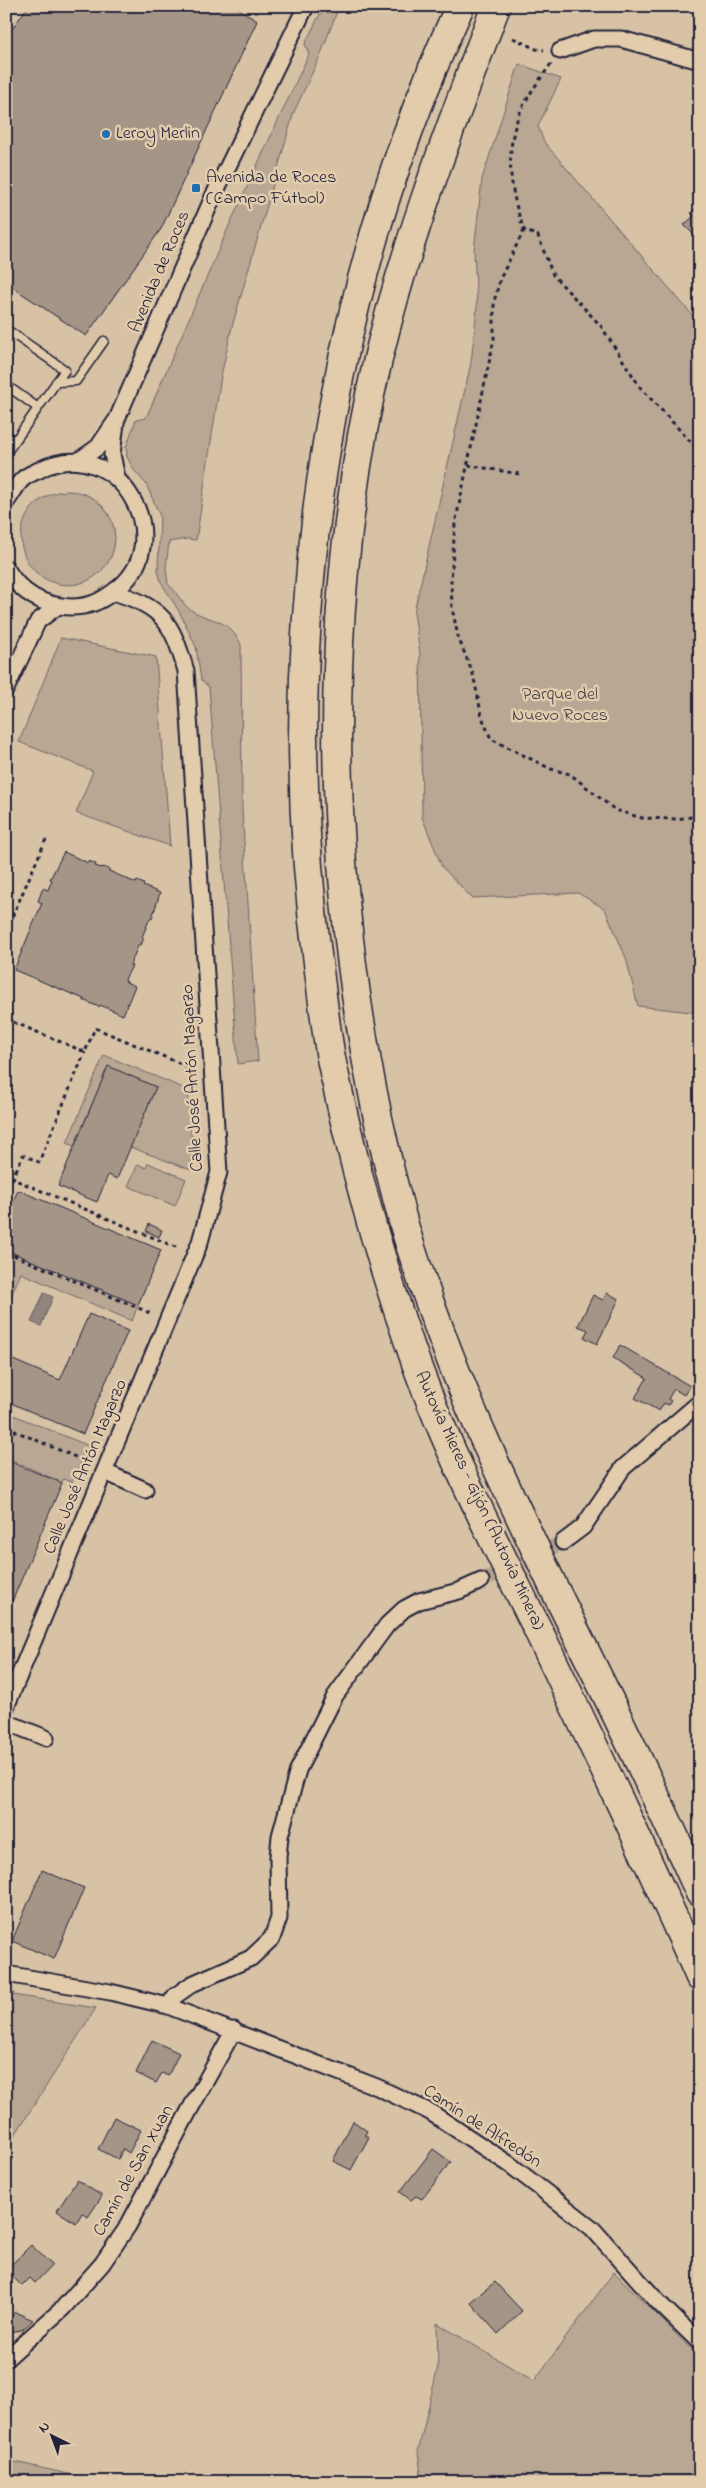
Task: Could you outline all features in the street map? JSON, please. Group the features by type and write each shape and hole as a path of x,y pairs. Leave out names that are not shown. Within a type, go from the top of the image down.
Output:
{"highway":[{"path":"409,128 454,6"},
{"name":"Autovía Mieres - Gijón (Autovía Minera)","path":"460,6 409,128 372,239 346,347 326,456 307,602 302,737 308,878 331,1060 371,1228 418,1368 473,1496 639,1838 700,1977"},
{"path":"496,6 415,224 379,354 357,462 342,582 337,739 344,901 364,1054 403,1223 449,1355 502,1481 669,1824 700,1893"}],"street":[{"name":"Avenida de Roces","path":"78,462 98,447 117,419 213,198 306,6"},
{"path":"560,51 594,39 620,39 700,61"},
{"name":"Avenida de Roces","path":"117,419 112,454 117,478"},
{"path":"6,502 24,478 53,463 78,462 103,468 117,478 134,497 142,521 143,542 136,567 122,586 101,601 82,607 57,607 33,598 14,582 6,568"},
{"name":"Calle José Antón Magarzo","path":"6,1707 200,1242 219,1172 186,671 178,642 169,624 151,608 136,599 113,592"},
{"path":"6,689 38,621 57,607"},
{"path":"563,1542 583,1527 623,1468 700,1402"},
{"path":"105,1472 145,1490"},
{"path":"168,2006 176,1996 192,1984 251,1958 272,1938 279,1918 278,1857 280,1836 298,1770 335,1696 387,1625 404,1609 419,1601 459,1591 481,1581"},
{"path":"6,1722 46,1738"},
{"name":"Camín de Alfredón","path":"6,1974 110,1992 168,2006 377,2087 430,2112 509,2164 592,2228 658,2302 700,2343"},
{"name":"Camín de San Xuan","path":"6,2359 62,2309 102,2264 128,2226 189,2110 234,2030"}],"lane":[{"path":"6,329 65,370 6,453"},
{"path":"56,382 76,382 104,341"},
{"path":"6,385 38,408"},
{"path":"6,435 15,440"}],"path":[{"path":"513,38 536,49 560,51 526,100 512,133 510,172 517,212 524,230 538,236 553,275 601,326 640,387 700,452"},
{"path":"524,230 500,279 494,302 494,340 455,524 451,580 452,607 458,637 473,674 482,717 492,739 551,769 570,774 615,810 642,818 676,819 700,816"},
{"path":"468,465 519,474"},
{"path":"6,931 47,837"},
{"path":"6,1019 85,1052"},
{"path":"178,1248 13,1179 23,1155 39,1162 95,1028 191,1068"},
{"path":"6,1167 16,1171"},
{"path":"6,1252 150,1312"},
{"path":"6,1427 87,1462"},
{"path":"6,2008 14,1989"}],"green space":[{"path":"324,6 339,6 321,54 294,112 232,327 221,376 196,540 187,539 169,542 166,568 168,584 185,605 191,610 230,629 241,644 242,809 258,1061 238,1064 209,687 201,680 196,647 180,613 161,582 158,571 160,516 146,484 134,470 127,457 126,447 136,420 146,418 228,228 309,54 305,44"},
{"name":"Parque del Nuevo Roces","path":"519,64 561,79 538,126 544,142 700,324 700,1013 638,1006 626,958 605,909 578,893 472,898 442,867 422,817 420,654 414,612 471,363 477,307 474,251 482,179"},
{"path":"68,491 86,495 101,505 111,520 115,538 111,556 101,571 86,581 68,585 50,581 35,571 25,556 21,538 25,520 35,505 50,495"},
{"path":"61,638 156,657 170,846 76,813 93,771 19,742"},
{"path":"104,1055 188,1090 192,1145 191,1170 130,1147 156,1087 108,1067 74,1146 67,1143"},
{"path":"148,1163 186,1179 175,1206 128,1186 138,1164 146,1168"},
{"path":"6,1249 138,1305 132,1321 21,1273 6,1307"},
{"path":"6,1412 89,1446 72,1482 63,1479 62,1483 6,1457"},
{"path":"6,1994 96,2008 6,2149"},
{"path":"614,2272 700,2358 700,2482 422,2482 418,2452 438,2366 437,2323 534,2381"},
{"path":"6,2460 103,2482 6,2482"}],"shaded area":[{"path":"44,1293 53,1297 41,1326 31,1322"}],"building":[{"name":"Leroy Merlin","path":"28,6 235,6 257,21 161,229 86,336 6,283 6,38"},
{"path":"700,204 700,235 697,238 684,225 694,216 691,213"},
{"path":"64,852 88,863 89,861 96,864 95,866 109,869 109,871 136,883 137,881 144,884 143,886 160,893 152,918 150,918 142,937 144,938 141,945 139,944 130,965 132,966 125,979 126,982 135,986 123,1015 100,1005 99,1007 14,970 42,903 38,901 43,888 48,890 52,880 50,879"},
{"path":"108,1066 156,1087 117,1179 108,1175 97,1202 58,1186"},
{"path":"18,1190 161,1250 138,1305 6,1250 6,1218"},
{"path":"149,1224 162,1230 159,1237 146,1231"},
{"path":"607,1293 619,1299 597,1344 584,1337 588,1330 578,1326 593,1295 603,1300"},
{"path":"89,1314 128,1331 83,1434 6,1401 6,1357 60,1380"},
{"path":"620,1345 690,1386 684,1395 674,1389 668,1399 671,1401 668,1405 664,1403 659,1411 635,1398 647,1378 613,1358"},
{"path":"6,1460 62,1483 6,1616"},
{"path":"42,1870 84,1888 54,1959 12,1941"},
{"path":"152,2040 179,2053 168,2076 162,2073 156,2083 136,2073"},
{"path":"114,2117 141,2130 129,2153 123,2149 118,2159 98,2149"},
{"path":"353,2121 367,2131 365,2135 369,2137 351,2170 333,2161"},
{"path":"433,2149 451,2162 422,2199 416,2196 411,2200 400,2192"},
{"path":"77,2180 102,2196 88,2217 82,2213 76,2223 57,2211"},
{"path":"31,2245 52,2265 35,2283 30,2278 22,2286 6,2270"},
{"path":"495,2282 522,2311 498,2334 470,2302"},
{"path":"15,2312 33,2320 22,2330 7,2332 6,2322"}],"tunnel":[{"path":"481,1581 563,1542"}],"place":[{"name":"Leroy Merlin","path":"106,134"},
{"name":"Avenida de Roces (Campo Fútbol)","path":"196,188"}]}
